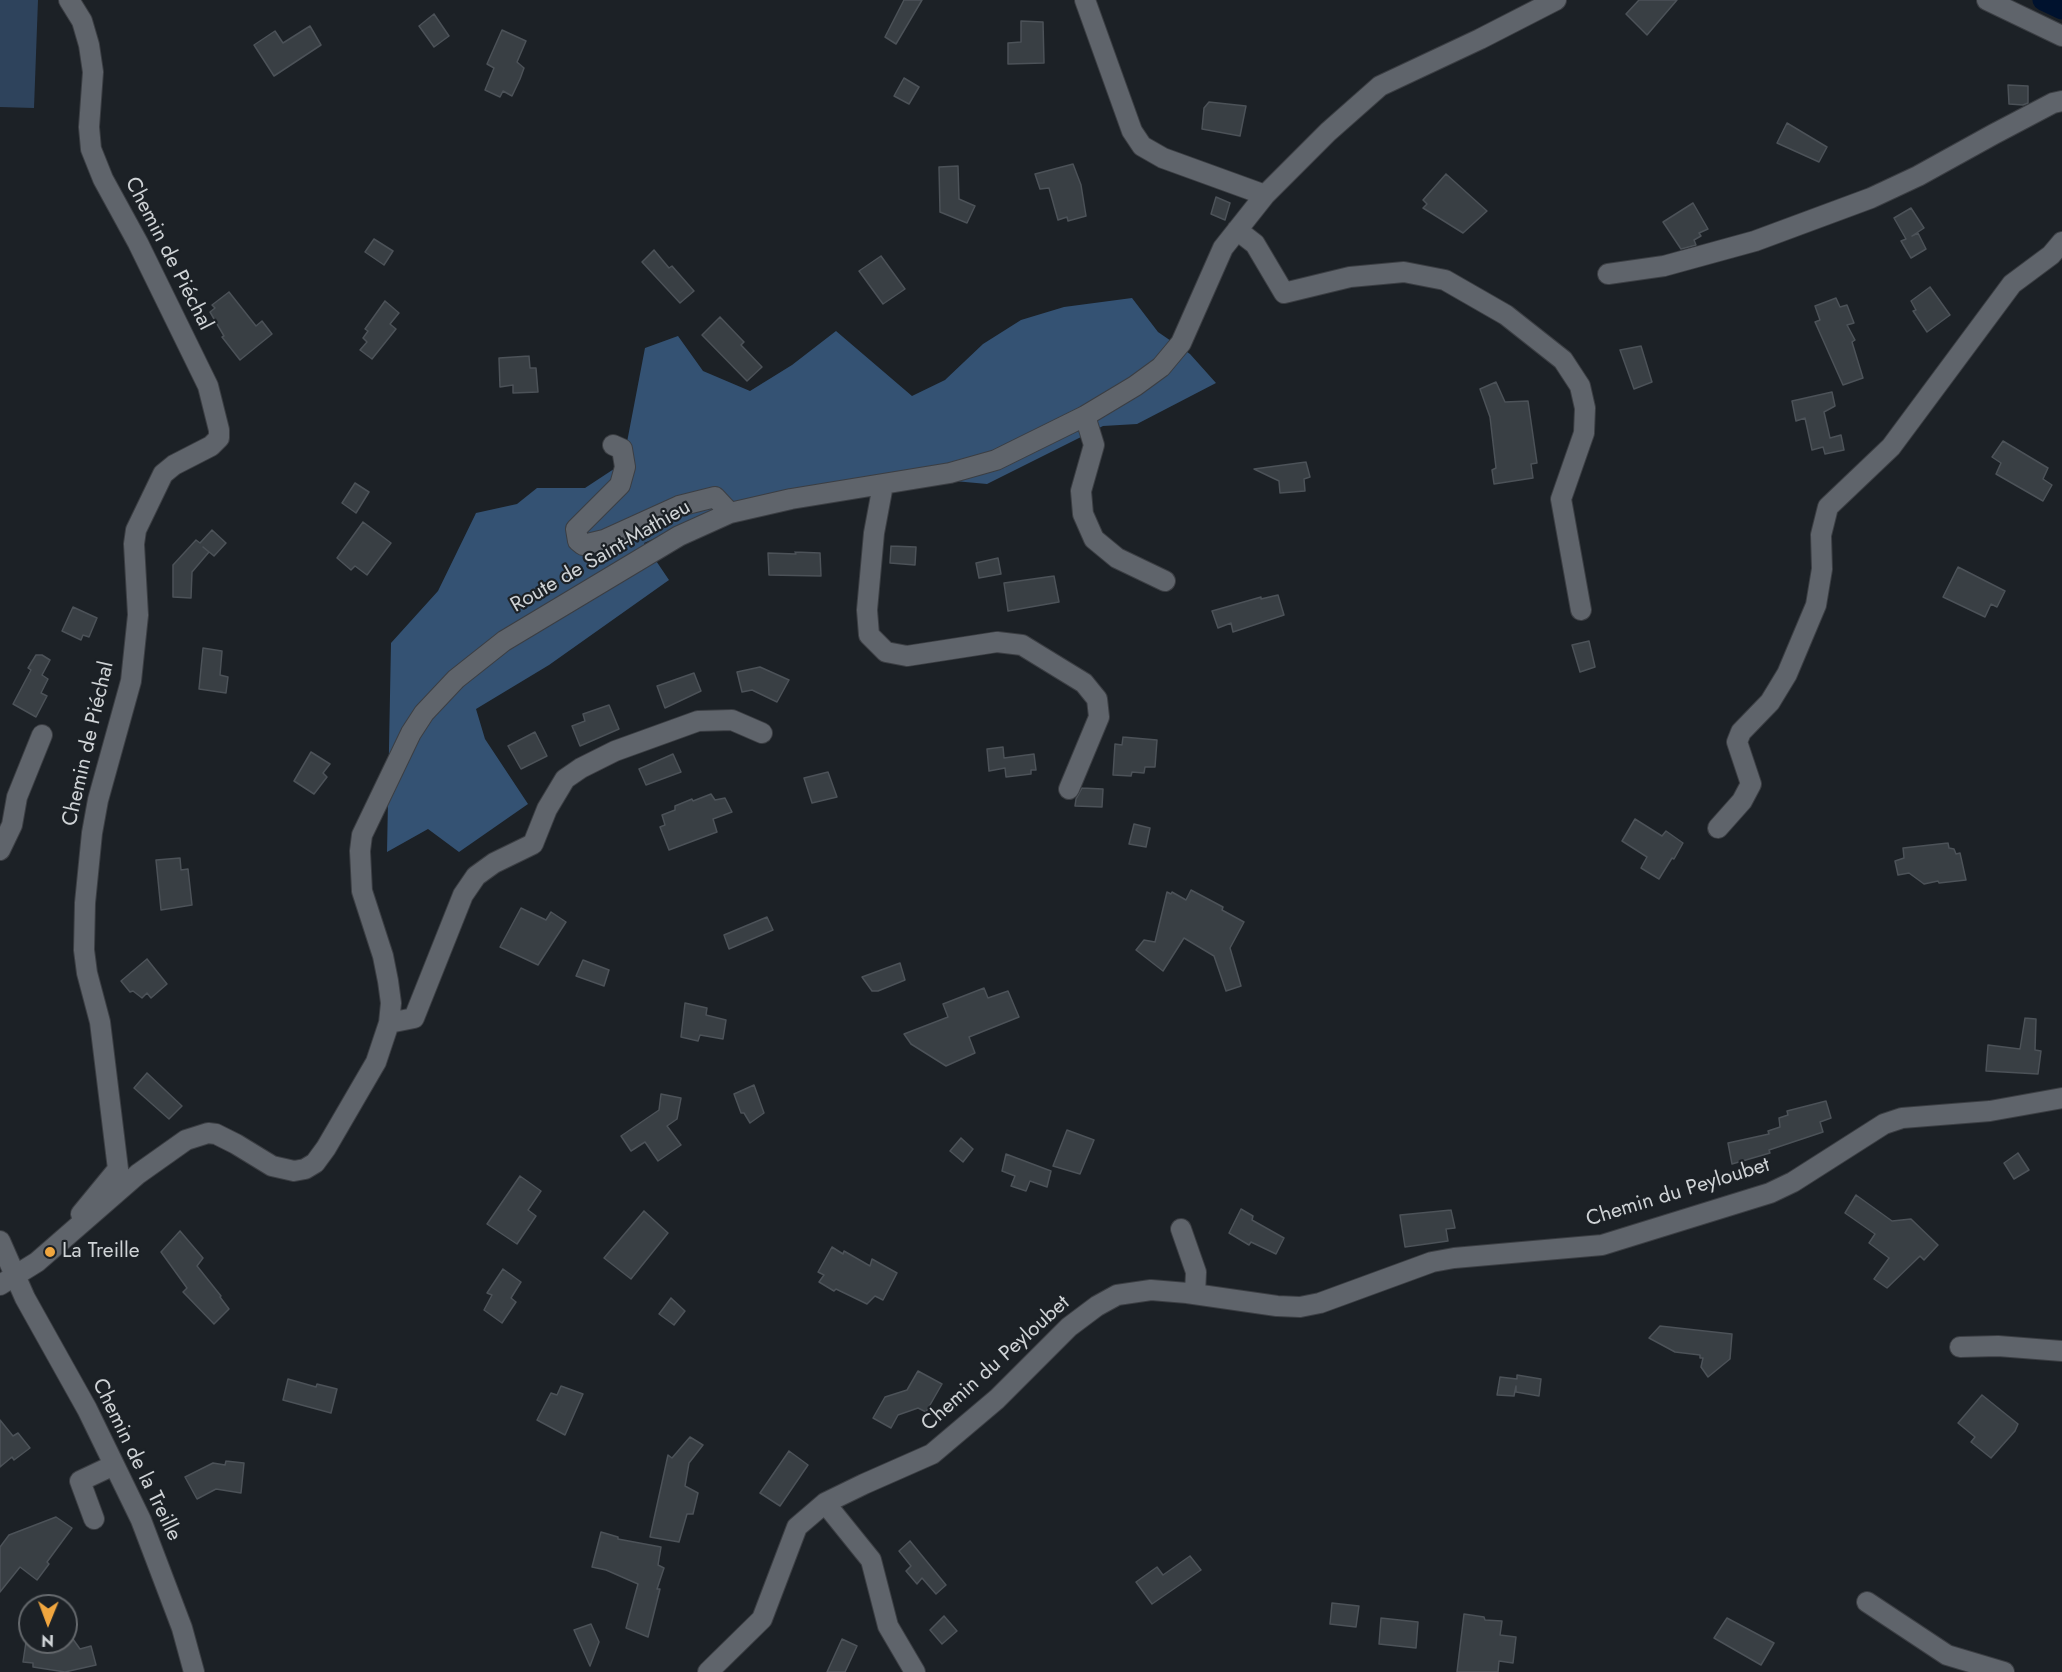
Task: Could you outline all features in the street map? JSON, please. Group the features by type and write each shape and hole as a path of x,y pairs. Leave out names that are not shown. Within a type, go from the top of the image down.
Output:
{"street":[{"name":"Chemin de Piéchal","path":"69,0 82,21 89,45 93,72 89,128 92,149 103,179 138,243 208,386 219,430 219,438 211,446 174,465 163,474 136,530 134,544 138,615 131,681 98,800 92,833 85,903 84,950 87,973 100,1022 118,1169 86,1205 79,1217 77,1228"},
{"path":"1085,0 1132,131 1142,146 1163,158 1265,195"},
{"name":"Route de Saint-Mathieu","path":"8,1280 50,1252 138,1174 175,1147 199,1135 208,1133 224,1137 272,1166 283,1170 294,1171 315,1163 338,1130 376,1062 389,1023 391,1003 387,972 362,891 362,835 411,733 424,713 456,679 504,641 679,536 730,513 791,499 950,473 996,460 1085,416 1135,386 1161,367 1181,343 1223,248 1265,195 1328,132 1380,86 1556,0"},
{"path":"1987,0 2062,36"},
{"path":"1608,274 1664,266 1755,241 1871,198 2062,101"},
{"path":"1237,230 1255,244 1284,293 1350,278 1404,272 1445,280 1506,315 1563,360 1580,386 1585,408 1584,433 1561,500 1581,609"},
{"path":"1718,828 1742,801 1750,784 1737,742 1740,732 1770,702 1786,674 1816,605 1822,569 1821,535 1828,507 1891,447 2012,284 2051,255 2062,242"},
{"path":"1085,416 1094,445 1081,491 1083,514 1094,539 1117,558 1165,581"},
{"path":"613,445 622,449 625,468 620,485 576,529 578,541 584,545 604,540 679,506 715,497 730,513"},
{"path":"883,485 874,533 867,610 869,635 886,652 907,656 997,642 1022,645 1084,683 1097,699 1099,717 1070,789"},
{"path":"389,1023 414,1018 463,895 476,876 494,863 533,844 547,809 565,779 580,768 615,751 698,721 732,720 762,733"},
{"path":"0,850 12,825 17,797 42,735"},
{"name":"Chemin du Peyloubet","path":"708,1672 762,1619 797,1527 825,1503 932,1455 997,1399 1069,1327 1097,1306 1117,1295 1151,1290 1276,1306 1300,1306 1320,1303 1432,1262 1602,1245 1770,1193 1793,1182 1884,1124 1902,1118 1990,1111 2062,1098"},
{"path":"1181,1229 1196,1272 1195,1294"},
{"name":"Chemin de la Treille","path":"0,1241 8,1280 25,1298 87,1409 141,1520 163,1573 194,1672"},
{"path":"1960,1347 1998,1346 2062,1352"},
{"path":"94,1519 80,1481 114,1465"},
{"path":"825,1503 871,1560 888,1626 915,1672"},
{"path":"1867,1602 1947,1655 2004,1672"}],"shaded area":[{"path":"0,0 38,0 34,108 0,107"},
{"path":"1132,298 1158,332 1190,354 1216,383 1137,424 1103,426 987,484 889,475 706,516 644,543 669,580 549,665 476,709 485,739 528,804 459,852 428,829 387,852 391,643 438,591 476,513 517,504 537,488 585,488 623,463 645,348 678,336 703,371 750,391 792,365 836,331 912,396 945,380 983,344 1021,320 1064,307"}],"building":[{"path":"904,0 922,0 896,44 885,37"},
{"path":"1639,0 1677,0 1647,35 1626,14"},
{"path":"434,14 449,36 434,47 419,26"},
{"path":"1021,21 1043,22 1044,63 1008,64 1008,43 1021,42"},
{"path":"310,26 321,45 274,76 254,45 275,31 283,43"},
{"path":"502,30 526,41 517,62 524,68 520,79 512,96 503,91 500,97 485,90 494,68 487,64"},
{"path":"904,78 919,87 909,104 894,96"},
{"path":"2008,85 2028,86 2028,103 2009,104"},
{"path":"1209,102 1246,106 1240,136 1202,129 1204,108"},
{"path":"1787,123 1827,147 1819,162 1777,143"},
{"path":"1073,164 1081,185 1086,216 1068,221 1067,217 1058,220 1049,188 1040,189 1035,174"},
{"path":"958,166 959,199 975,206 967,223 940,212 939,167"},
{"path":"1446,174 1487,211 1463,233 1423,208 1427,204 1423,200"},
{"path":"1216,197 1230,203 1225,220 1211,214"},
{"path":"1693,203 1708,229 1699,233 1701,236 1694,240 1696,245 1681,249 1663,222"},
{"path":"1911,208 1924,228 1912,236 1918,233 1926,249 1911,258 1901,241 1906,239 1894,218"},
{"path":"374,239 393,251 384,265 365,252"},
{"path":"654,250 669,268 672,266 694,291 680,303 642,262"},
{"path":"881,256 905,289 883,304 859,271"},
{"path":"1930,287 1950,315 1927,332 1913,311 1916,310 1911,301"},
{"path":"229,292 256,326 262,321 272,334 240,360 222,337 224,336 210,312 215,308 212,305"},
{"path":"1836,298 1840,307 1847,305 1854,323 1847,325 1855,340 1852,342 1863,378 1843,385 1815,322 1820,320 1815,306"},
{"path":"385,301 399,313 390,324 396,329 372,359 360,350 367,342 363,338 368,331 365,329"},
{"path":"720,317 744,342 741,345 762,367 747,381 702,335"},
{"path":"1641,346 1652,382 1634,389 1620,350"},
{"path":"529,356 530,368 536,368 538,392 513,393 513,385 500,387 499,358"},
{"path":"1496,382 1505,402 1528,401 1537,463 1531,464 1533,478 1494,484 1492,470 1496,468 1490,417 1480,389"},
{"path":"1832,392 1835,406 1824,412 1830,438 1841,435 1844,450 1825,454 1823,447 1812,450 1805,418 1796,421 1792,401"},
{"path":"2003,441 2048,468 2043,479 2052,485 2043,501 1996,474 2001,463 1992,457"},
{"path":"1306,462 1310,477 1304,479 1305,491 1280,493 1279,481 1254,469"},
{"path":"355,483 369,492 356,513 342,503"},
{"path":"363,522 391,543 367,575 355,566 351,570 337,558"},
{"path":"212,530 226,543 214,556 203,547 209,552 192,572 191,598 173,597 173,565 196,540 200,543"},
{"path":"891,546 916,547 915,565 890,563"},
{"path":"795,552 820,553 821,576 769,575 768,553 796,554"},
{"path":"998,558 1001,574 979,578 976,563"},
{"path":"1958,567 2005,591 1997,607 1991,604 1985,617 1943,597"},
{"path":"1054,576 1059,602 1008,611 1004,583"},
{"path":"1278,595 1284,615 1233,632 1231,623 1218,628 1212,611 1261,597 1261,599"},
{"path":"73,607 97,618 89,637 83,635 81,640 62,631"},
{"path":"1589,641 1595,667 1580,672 1572,645"},
{"path":"203,648 222,651 220,675 228,677 226,693 199,689"},
{"path":"36,655 42,655 50,660 42,675 48,679 41,693 47,696 36,717 13,704 31,670 28,668"},
{"path":"760,667 789,680 777,702 752,690 742,692 737,672"},
{"path":"694,673 701,691 665,708 657,686"},
{"path":"609,705 619,729 580,746 572,726 585,721 583,714"},
{"path":"535,732 547,756 521,769 508,746"},
{"path":"1123,737 1157,740 1155,767 1145,767 1144,773 1132,772 1131,776 1113,775 1115,744 1122,745"},
{"path":"1003,747 1004,758 1034,754 1036,770 1031,770 1031,774 1006,777 1005,768 989,771 987,749"},
{"path":"311,752 330,764 323,773 327,777 314,794 294,781"},
{"path":"673,754 681,772 646,785 639,769"},
{"path":"828,772 837,797 812,803 804,778"},
{"path":"1082,788 1103,789 1102,807 1075,806"},
{"path":"711,794 715,800 725,798 732,812 713,819 717,832 669,850 660,827 665,825 662,815 675,810 675,806"},
{"path":"1635,819 1662,836 1666,831 1683,843 1659,879 1641,868 1647,857 1622,841"},
{"path":"1134,824 1150,828 1146,847 1129,844"},
{"path":"1948,843 1949,848 1954,849 1956,854 1960,853 1966,880 1924,884 1909,873 1898,875 1895,861 1904,858 1903,848"},
{"path":"180,858 181,870 188,869 192,905 161,910 156,860"},
{"path":"1191,890 1223,907 1222,910 1244,922 1230,948 1241,986 1226,991 1214,956 1184,938 1163,971 1136,950 1144,940 1155,942 1167,892 1171,894 1172,892 1186,900"},
{"path":"521,908 546,920 551,912 566,922 538,965 500,947"},
{"path":"767,917 773,930 729,949 724,935"},
{"path":"147,959 167,984 151,998 147,993 142,998 133,991 130,992 121,981"},
{"path":"583,960 609,970 604,986 576,976"},
{"path":"900,963 905,980 878,991 872,991 862,977"},
{"path":"984,988 988,998 1008,991 1019,1017 969,1037 975,1053 946,1066 911,1044 904,1034 948,1017 943,1004"},
{"path":"685,1003 707,1008 706,1015 726,1020 723,1039 700,1035 698,1041 681,1037"},
{"path":"2025,1018 2036,1019 2035,1050 2041,1051 2038,1074 1986,1071 1988,1045 2020,1049"},
{"path":"147,1073 182,1106 169,1119 134,1088"},
{"path":"754,1085 764,1113 750,1123 744,1113 741,1113 734,1094"},
{"path":"661,1094 681,1098 677,1119 667,1126 681,1145 658,1161 645,1142 631,1151 621,1136 659,1110"},
{"path":"1826,1101 1831,1118 1820,1122 1823,1132 1769,1150 1770,1153 1732,1164 1728,1143 1769,1134 1768,1131 1780,1127 1779,1118 1788,1115 1787,1111"},
{"path":"1067,1130 1094,1140 1080,1174 1053,1166"},
{"path":"961,1138 973,1149 963,1162 950,1151"},
{"path":"2018,1153 2029,1170 2014,1179 2004,1163"},
{"path":"1006,1154 1051,1171 1047,1187 1030,1181 1026,1191 1011,1186 1015,1176 1002,1171"},
{"path":"520,1176 541,1191 528,1210 536,1216 517,1244 487,1224"},
{"path":"1856,1195 1892,1221 1911,1219 1938,1245 1924,1260 1920,1256 1887,1288 1874,1279 1889,1258 1869,1243 1875,1234 1845,1213"},
{"path":"1241,1209 1253,1216 1252,1220 1284,1238 1276,1254 1251,1242 1249,1245 1229,1233"},
{"path":"1451,1210 1455,1228 1446,1229 1448,1241 1405,1247 1400,1215"},
{"path":"644,1211 668,1233 631,1279 604,1258"},
{"path":"180,1231 203,1258 197,1266 229,1309 214,1324 183,1292 187,1288 161,1252"},
{"path":"832,1247 870,1266 872,1259 897,1273 883,1300 875,1296 867,1304 836,1289 834,1291 819,1282 824,1275 818,1272"},
{"path":"503,1269 521,1282 511,1298 516,1302 502,1323 484,1310 492,1295 487,1293"},
{"path":"671,1298 685,1311 674,1325 659,1314"},
{"path":"1660,1326 1732,1334 1730,1359 1708,1377 1701,1367 1703,1358 1700,1358 1700,1355 1675,1352 1649,1338"},
{"path":"918,1371 942,1384 926,1412 918,1408 898,1415 891,1428 873,1418 885,1397 907,1390"},
{"path":"1517,1375 1541,1379 1539,1396 1516,1392 1516,1386 1514,1396 1497,1395 1500,1377 1517,1379"},
{"path":"288,1379 316,1387 317,1384 337,1389 331,1413 283,1400"},
{"path":"561,1386 583,1394 565,1435 537,1420 551,1393 557,1395"},
{"path":"1982,1395 2018,1424 2015,1431 1991,1458 1971,1442 1975,1437 1958,1423"},
{"path":"0,1420 13,1436 18,1433 30,1448 14,1460 12,1457 0,1467"},
{"path":"690,1437 703,1445 689,1463 685,1486 698,1493 693,1514 687,1514 679,1542 650,1537 668,1455 672,1458"},
{"path":"789,1451 808,1465 780,1506 760,1493"},
{"path":"226,1461 244,1463 241,1493 216,1489 197,1499 185,1477 213,1463 225,1465"},
{"path":"56,1517 72,1528 47,1562 49,1564 37,1580 20,1567 0,1592 0,1547 9,1535"},
{"path":"601,1532 618,1537 618,1539 661,1547 658,1565 664,1568 657,1589 660,1589 648,1637 626,1628 638,1584 606,1570 592,1567"},
{"path":"910,1541 946,1585 936,1594 922,1578 917,1584 906,1571 911,1566 899,1551"},
{"path":"1190,1556 1201,1570 1152,1604 1136,1582 1157,1567 1163,1575"},
{"path":"1332,1603 1359,1606 1356,1627 1330,1624"},
{"path":"1464,1614 1484,1617 1485,1620 1502,1621 1500,1635 1516,1637 1513,1663 1499,1661 1498,1672 1457,1672"},
{"path":"944,1616 957,1631 942,1644 930,1630"},
{"path":"1381,1618 1418,1622 1416,1648 1379,1644"},
{"path":"1727,1618 1774,1643 1761,1665 1714,1638"},
{"path":"591,1624 599,1642 590,1666 574,1630"},
{"path":"842,1639 857,1646 845,1672 827,1672"},
{"path":"78,1646 80,1649 91,1646 96,1665 65,1672 33,1667 33,1663 23,1662 24,1654 78,1654"}],"waterway":[{"path":"2043,0 2062,9"}],"place":[{"name":"La Treille","path":"50,1252"}]}
